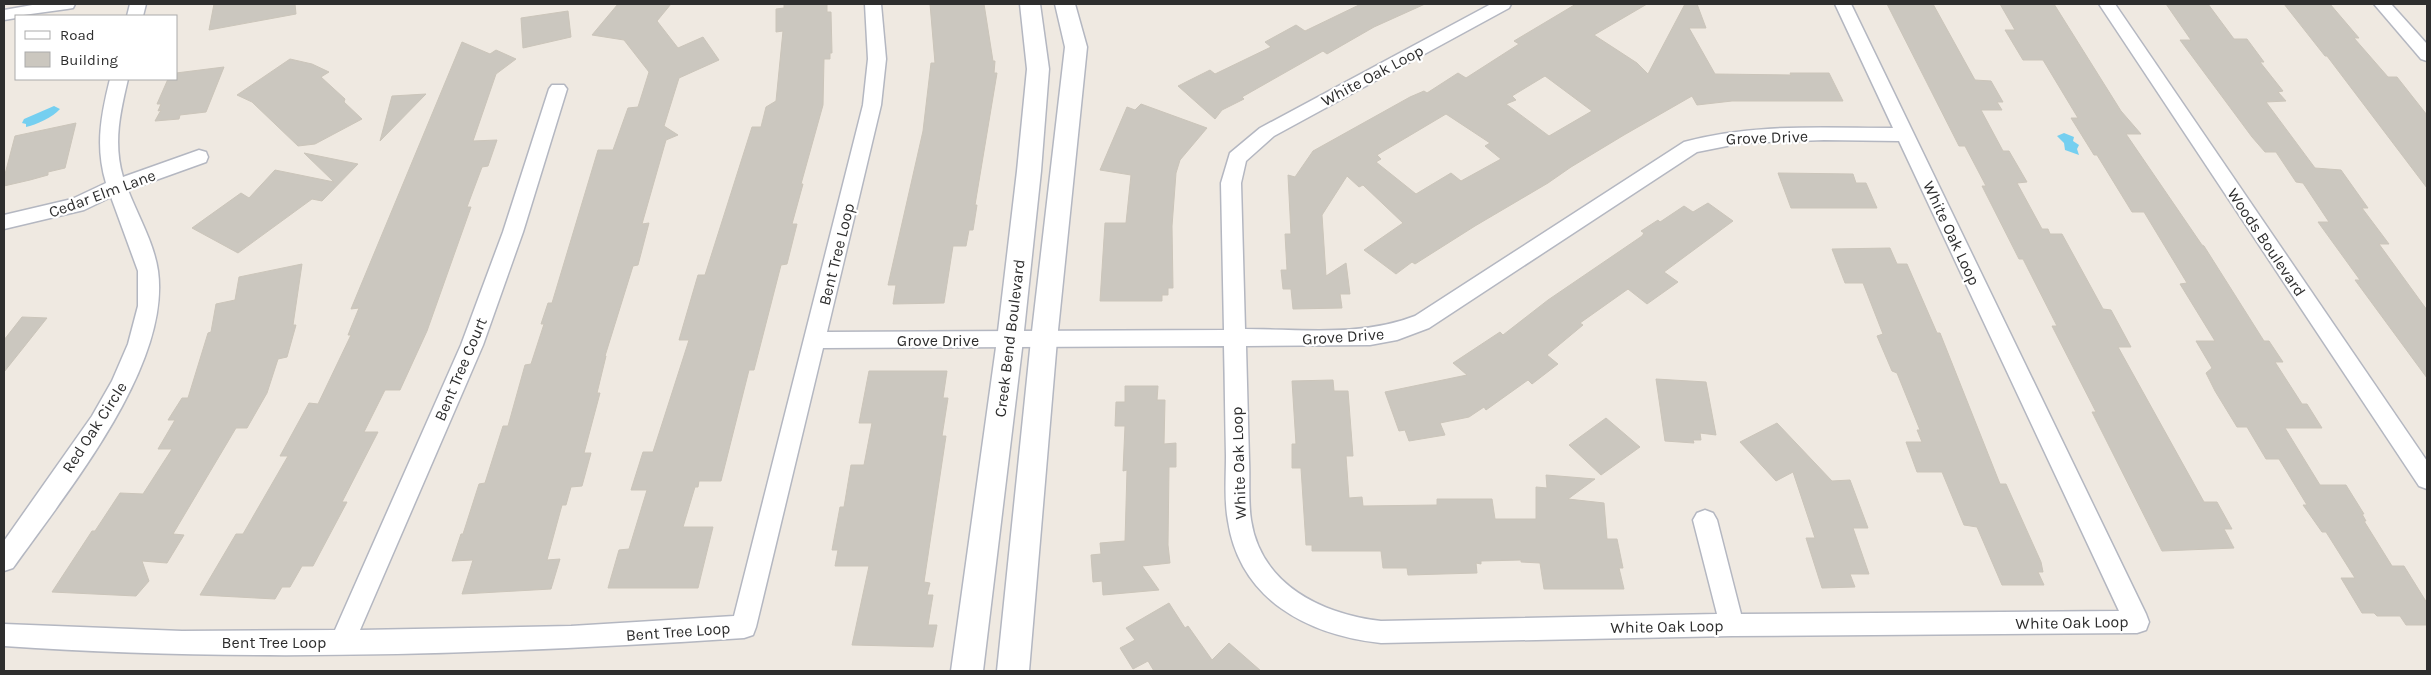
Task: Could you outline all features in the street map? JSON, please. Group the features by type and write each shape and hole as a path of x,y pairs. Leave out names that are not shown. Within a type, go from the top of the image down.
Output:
{"street":[{"path":"4,15 67,4"},
{"name":"Bent Tree Loop","path":"4,635 182,643 342,642 571,638 744,627 874,90 877,59 873,4"},
{"name":"Creek Bend Boulevard","path":"968,671 1010,340 1029,171 1038,70 1030,4"},
{"name":"Creek Bend Boulevard","path":"1013,671 1044,340 1076,47 1065,4"},
{"name":"White Oak Loop","path":"1503,4 1267,132 1237,158 1231,183 1233,340 1239,519 1250,557 1267,583 1291,602 1321,618 1346,627 1381,632 1732,625 2137,622 1843,4"},
{"name":"Woods Boulevard","path":"2107,4 2427,479"},
{"path":"2382,4 2427,55"},
{"name":"Red Oak Circle","path":"4,560 99,425 121,388 137,353 148,304 148,274 142,247 111,168 108,143 109,118 119,80"},
{"name":"Bent Tree Court","path":"342,642 472,345 513,232 558,89"},
{"name":"Grove Drive","path":"815,340 1356,339 1398,332 1422,322 1691,147 1716,140 1743,136 1905,135"},
{"name":"Cedar Elm Lane","path":"4,222 77,205 118,186 199,157"},
{"path":"1705,520 1732,625"}],"water":[{"path":"54,106 60,109 44,120 26,127 26,124 22,123 24,119"},
{"path":"2064,133 2074,137 2073,141 2079,145 2077,149 2079,155 2065,150 2064,143 2057,136"}],"building":[{"path":"214,4 295,4 296,14 209,30"},
{"path":"618,4 671,4 657,21 678,48 703,37 719,60 679,78 664,126 678,135 666,140 642,224 649,223 638,265 633,266 605,356 597,393 600,393 584,453 591,453 582,486 571,487 566,505 562,505 547,560 560,559 551,589 462,594 473,560 452,561 479,484 485,483 503,426 508,426 525,365 531,364 544,324 541,324 548,303 552,303 598,150 613,150 628,108 638,107 649,72 624,40 592,35"},
{"path":"784,4 827,4 827,12 831,12 832,53 830,53 830,59 824,59 823,105 801,184 803,184 792,224 797,224 787,264 781,265 754,370 749,370 721,481 699,481 698,487 695,487 683,527 713,527 698,588 608,588 619,550 629,549 647,490 631,490 643,452 653,452 689,340 679,340 698,275 705,275 752,127 761,127 766,107 776,101 783,31 776,32 776,9 784,8"},
{"path":"930,4 984,4 993,61 995,61 994,73 997,73 975,205 977,205 973,230 969,230 966,246 953,246 944,303 893,304 896,285 888,285 923,131 931,63 935,63"},
{"path":"1361,4 1425,4 1374,27 1327,54 1323,51 1242,97 1244,99 1222,110 1215,119 1178,86 1210,70 1215,74 1271,47 1265,42 1296,25 1305,31"},
{"path":"1576,4 1647,4 1594,35 1637,63 1648,74 1685,4 1697,4 1706,28 1689,28 1715,74 1791,75 1790,73 1829,73 1843,101 1732,101 1697,105 1692,96 1571,167 1415,264 1412,262 1396,274 1364,250 1403,223 1363,185 1359,187 1347,176 1322,215 1326,276 1346,263 1350,294 1340,294 1342,308 1293,309 1291,289 1283,289 1281,270 1287,270 1285,234 1291,234 1288,175 1295,177 1313,151 1410,97 1424,91 1427,93 1458,73 1466,78 1519,44 1514,41","holes":["1545,76 1592,111 1549,136 1506,104 1516,100 1512,96","1446,114 1490,143 1485,146 1501,159 1461,181 1451,173 1416,194 1376,162 1381,159 1377,155"]},
{"path":"1887,4 1933,4 1975,80 1991,81 2003,102 1997,102 2002,110 1981,110 2003,151 2009,151 2027,182 2017,183 2042,229 2048,229 2050,234 2062,234 2103,309 2111,310 2131,347 2118,347 2204,502 2217,502 2232,529 2224,529 2234,548 2162,551 2092,412 2096,412 2052,326 2057,326 2023,259 2019,259 1982,186 1986,186 1965,146 1959,146"},
{"path":"2000,4 2054,4 2121,111 2141,134 2126,134 2204,246 2264,341 2269,341 2283,362 2275,362 2302,404 2307,404 2322,428 2285,428 2320,485 2346,485 2364,514 2362,514 2366,521 2364,521 2392,566 2404,566 2427,603 2427,625 2406,625 2400,616 2377,616 2374,613 2362,613 2341,578 2355,578 2326,532 2322,532 2303,505 2307,505 2279,459 2266,459 2247,427 2237,427 2215,391 2206,373 2212,368 2196,341 2215,341 2180,284 2187,283 2144,212 2132,212 2097,155 2094,155 2071,118 2078,118 2043,60 2023,60 2005,30 2015,30"},
{"path":"2166,4 2208,4 2234,39 2247,39 2264,62 2260,62 2283,91 2278,92 2286,101 2266,102 2315,168 2341,170 2368,208 2362,208 2389,244 2379,244 2427,310 2427,378 2355,280 2360,280 2318,222 2329,222 2303,183 2296,182 2276,152 2265,152 2252,137 2180,40 2191,40"},
{"path":"2284,4 2330,4 2359,38 2354,38 2388,77 2397,77 2427,115 2427,188 2327,56 2325,56"},
{"path":"568,11 571,37 523,48 521,18"},
{"path":"462,42 490,54 496,50 516,59 496,74 473,141 497,140 488,166 482,167 467,207 471,207 427,331 400,390 385,390 364,432 378,432 342,502 347,502 313,566 302,566 290,587 282,587 275,599 200,595 236,534 243,534 288,456 280,456 309,403 318,404 351,335 348,335 359,308 351,309"},
{"path":"290,59 312,64 329,72 321,77 345,99 344,102 362,119 315,144 298,146 252,102 237,95"},
{"path":"224,67 206,112 180,115 179,119 155,121 161,110 158,111 161,104 157,104 168,80 178,80 178,73"},
{"path":"426,94 380,141 392,96"},
{"path":"1141,104 1207,128 1180,160 1176,173 1172,226 1173,288 1168,288 1168,295 1162,295 1162,301 1100,301 1105,223 1126,223 1131,175 1100,170 1127,107 1135,110"},
{"path":"76,123 65,168 48,172 48,175 4,186 4,178 15,136"},
{"path":"304,153 358,164 322,201 312,199 238,253 192,228 241,193 249,198 275,170 334,182"},
{"path":"1778,173 1853,174 1856,183 1866,183 1877,208 1791,208"},
{"path":"1708,203 1733,221 1664,272 1678,282 1647,304 1628,289 1580,323 1583,325 1547,355 1558,364 1532,384 1528,380 1486,410 1484,407 1469,417 1440,423 1445,435 1409,441 1405,430 1399,431 1385,392 1467,375 1453,363 1500,332 1503,335 1548,300 1642,236 1644,233 1641,231 1658,220 1660,222 1684,206 1693,212"},
{"path":"1890,248 1897,264 1907,264 1937,333 1940,333 2000,484 2006,484 2041,562 2043,572 2038,572 2044,585 2002,585 1977,527 1964,525 1942,472 1917,472 1906,442 1922,442 1917,430 1920,430 1897,373 1892,371 1877,336 1883,334 1863,283 1845,283 1832,249"},
{"path":"302,264 293,325 296,325 287,357 278,359 267,393 247,428 236,428 173,534 184,535 167,563 142,561 149,581 136,596 52,592 92,531 95,531 120,493 143,494 172,449 158,449 175,420 168,420 182,398 188,398 208,333 211,332 216,304 235,300 239,277"},
{"path":"22,317 47,318 4,372 4,340"},
{"path":"869,371 947,371 943,398 948,398 942,436 946,436 924,582 930,583 927,595 933,595 928,625 937,625 933,647 852,645 869,566 835,566 838,550 832,550 840,507 844,507 851,465 864,465 872,423 859,423"},
{"path":"1656,379 1706,382 1716,435 1700,433 1701,440 1693,440 1694,443 1665,441"},
{"path":"1333,380 1334,391 1348,391 1353,456 1346,456 1349,498 1362,497 1363,506 1437,505 1437,499 1492,499 1495,519 1536,519 1536,487 1547,488 1546,475 1595,479 1568,499 1604,503 1607,539 1617,539 1623,568 1619,568 1624,589 1544,589 1540,563 1521,562 1521,560 1481,561 1481,564 1476,563 1477,573 1408,575 1407,568 1383,568 1381,551 1312,551 1312,545 1306,545 1301,468 1292,468 1292,444 1296,444 1292,381"},
{"path":"1125,386 1158,386 1157,400 1165,400 1164,444 1176,443 1176,467 1169,467 1168,545 1170,563 1142,566 1159,590 1103,595 1102,581 1093,582 1091,555 1101,554 1100,543 1125,541 1127,470 1123,471 1125,426 1115,426 1116,402 1125,402"},
{"path":"1606,418 1640,447 1601,475 1569,445"},
{"path":"1777,423 1832,481 1850,480 1868,528 1853,528 1869,574 1850,574 1855,587 1822,588 1806,538 1815,538 1793,472 1776,481 1740,442"},
{"path":"1169,603 1185,628 1188,626 1212,660 1229,643 1261,671 1154,671 1148,661 1133,669 1120,648 1135,640 1126,628"}]}
